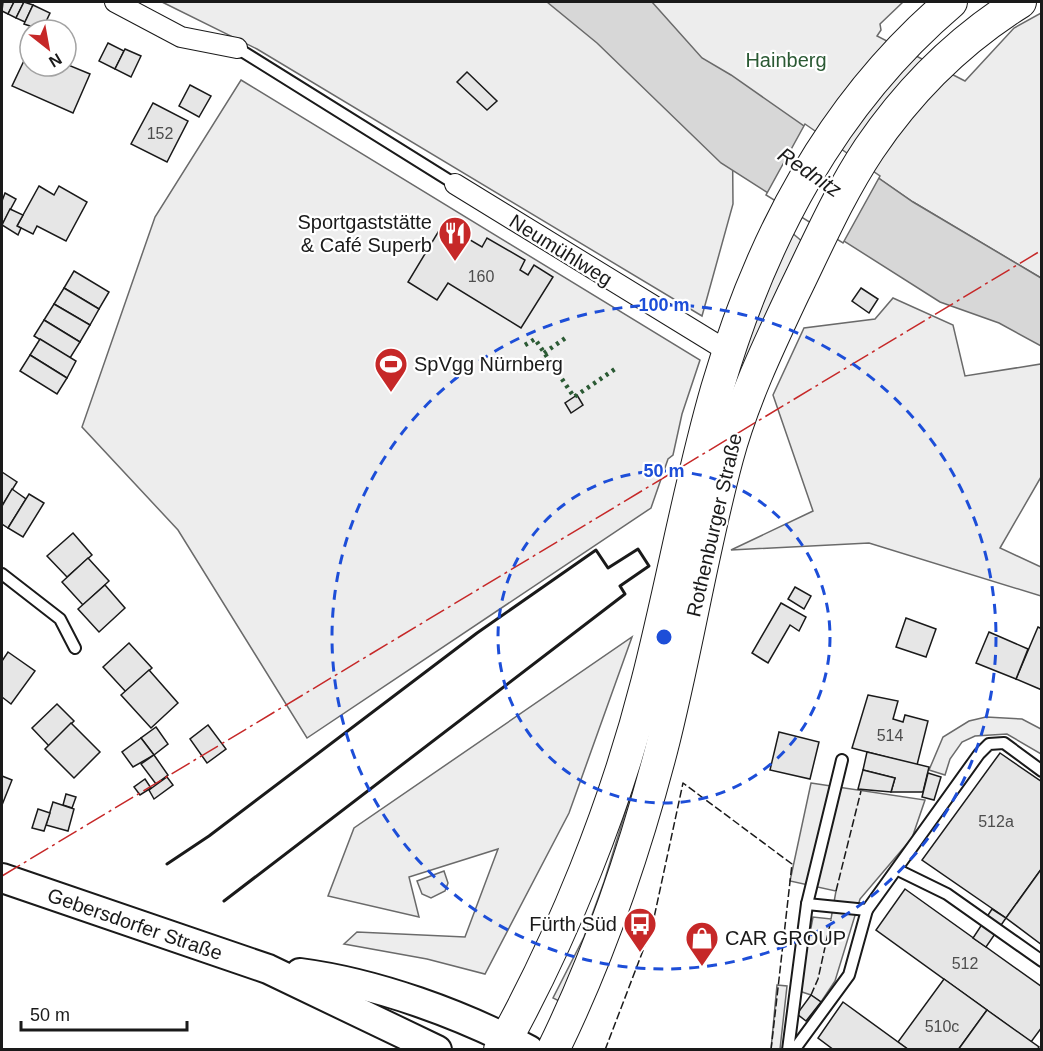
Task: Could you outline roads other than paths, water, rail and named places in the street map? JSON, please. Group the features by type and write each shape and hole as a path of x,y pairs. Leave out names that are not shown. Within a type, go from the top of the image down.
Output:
{"main road":[{"name":"Rothenburger Straße","path":"512,1046 540,970 580,880 625,753 646,686 702,447 729,352 771,245 824,144 861,92 917,30 951,2"},
{"name":"Rothenburger Straße","path":"553,1050 600,942 645,809 669,721 731,444 756,377 833,210 870,148 914,93 950,56 993,19 1020,2"},
{"name":"Gebersdorfer Straße","path":"2,878 268,969 437,1050"},
{"name":"Gebersdorfer Straße","path":"268,969 319,976 387,994 470,1021 512,1046"}],"street":[{"path":"115,2 181,37 237,48"},
{"name":"Neumühlweg","path":"455,184 729,352"}],"lane":[{"path":"237,48 455,184"},
{"path":"2,574 60,619 75,648"},
{"path":"794,1050 849,975 867,910 898,870 979,754 989,744 1004,743 1041,771"},
{"path":"788,1050 807,904 842,760"},
{"path":"898,870 947,894 1041,961"},
{"path":"807,904 867,910"}],"water":[{"name":"Rednitz","path":"547,2 652,2 702,58 731,75 913,202 1041,278 1041,346 999,323 940,302 721,163 597,43"}],"place":[{"name":"Sportgaststätte & Café Superb","path":"455,262"},
{"name":"SpVgg Nürnberg","path":"391,393"},
{"name":"Fürth Süd","path":"640,953"},
{"name":"CAR GROUP","path":"702,967"}],"park label":[{"name":"Hainberg","path":"786,60"}]}
